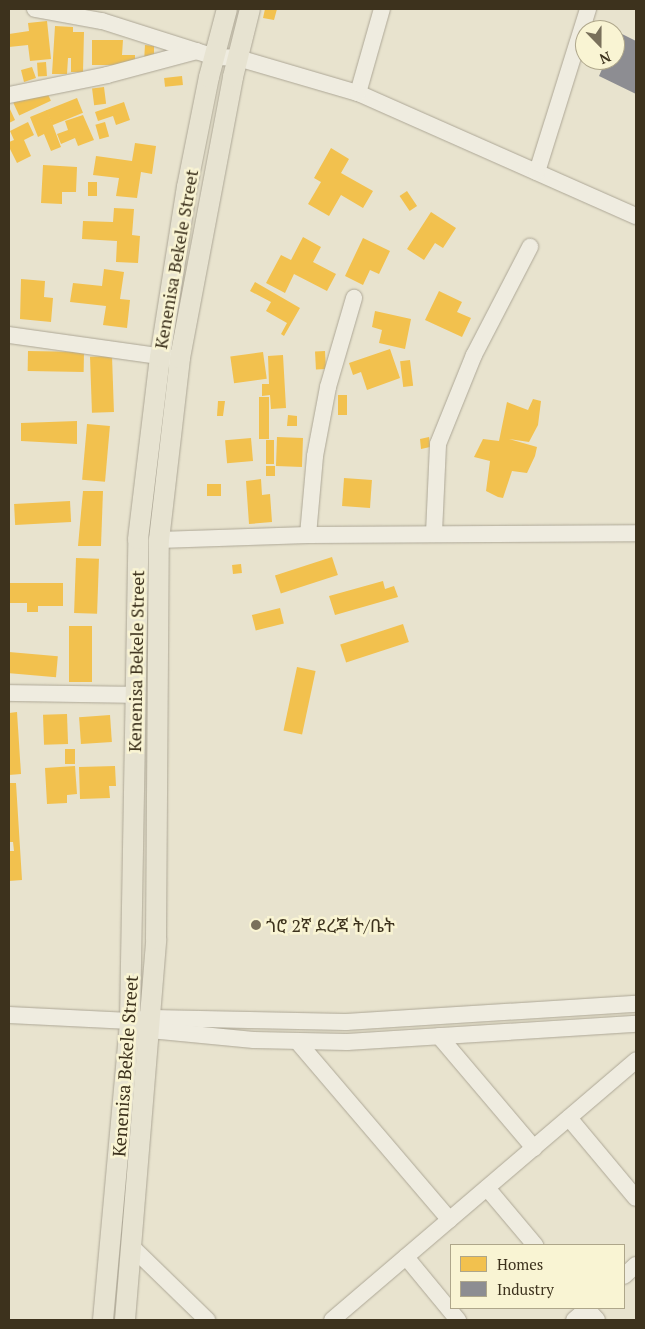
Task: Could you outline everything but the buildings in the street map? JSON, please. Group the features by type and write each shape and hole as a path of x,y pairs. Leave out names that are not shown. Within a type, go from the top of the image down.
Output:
{"main road":[{"name":"Kenenisa Bekele Street","path":"103,1320 130,1021 138,539 160,357 188,187 206,54 227,9"},
{"name":"Kenenisa Bekele Street","path":"125,1320 151,1024 156,939 159,540 180,358 238,58 250,9"}],"street":[{"path":"35,9 114,17 206,54 238,58 358,93 636,216"},
{"path":"358,93 382,9"},
{"path":"537,172 588,9"},
{"path":"9,95 206,54"},
{"path":"434,534 438,444 474,355 530,247"},
{"path":"308,536 315,456 328,387 354,298"},
{"path":"9,335 160,357 180,358"},
{"path":"159,540 308,536 636,532"},
{"path":"9,693 135,695"},
{"path":"151,1024 346,1022 636,1004"},
{"path":"9,1015 130,1021 297,1041 348,1042 636,1024"},
{"path":"439,1036 534,1148"},
{"path":"297,1041 450,1220"},
{"path":"332,1320 636,1060"},
{"path":"569,1118 636,1198"},
{"path":"488,1188 534,1244"},
{"path":"132,1248 207,1320"},
{"path":"406,1257 458,1320"},
{"path":"625,1275 636,1264"},
{"path":"574,1320 586,1309"},
{"path":"588,1309 597,1320"}],"place":[{"name":"ጎሮ 2ኛ ደረጃ ት/ቤት","path":"256,925"}]}
